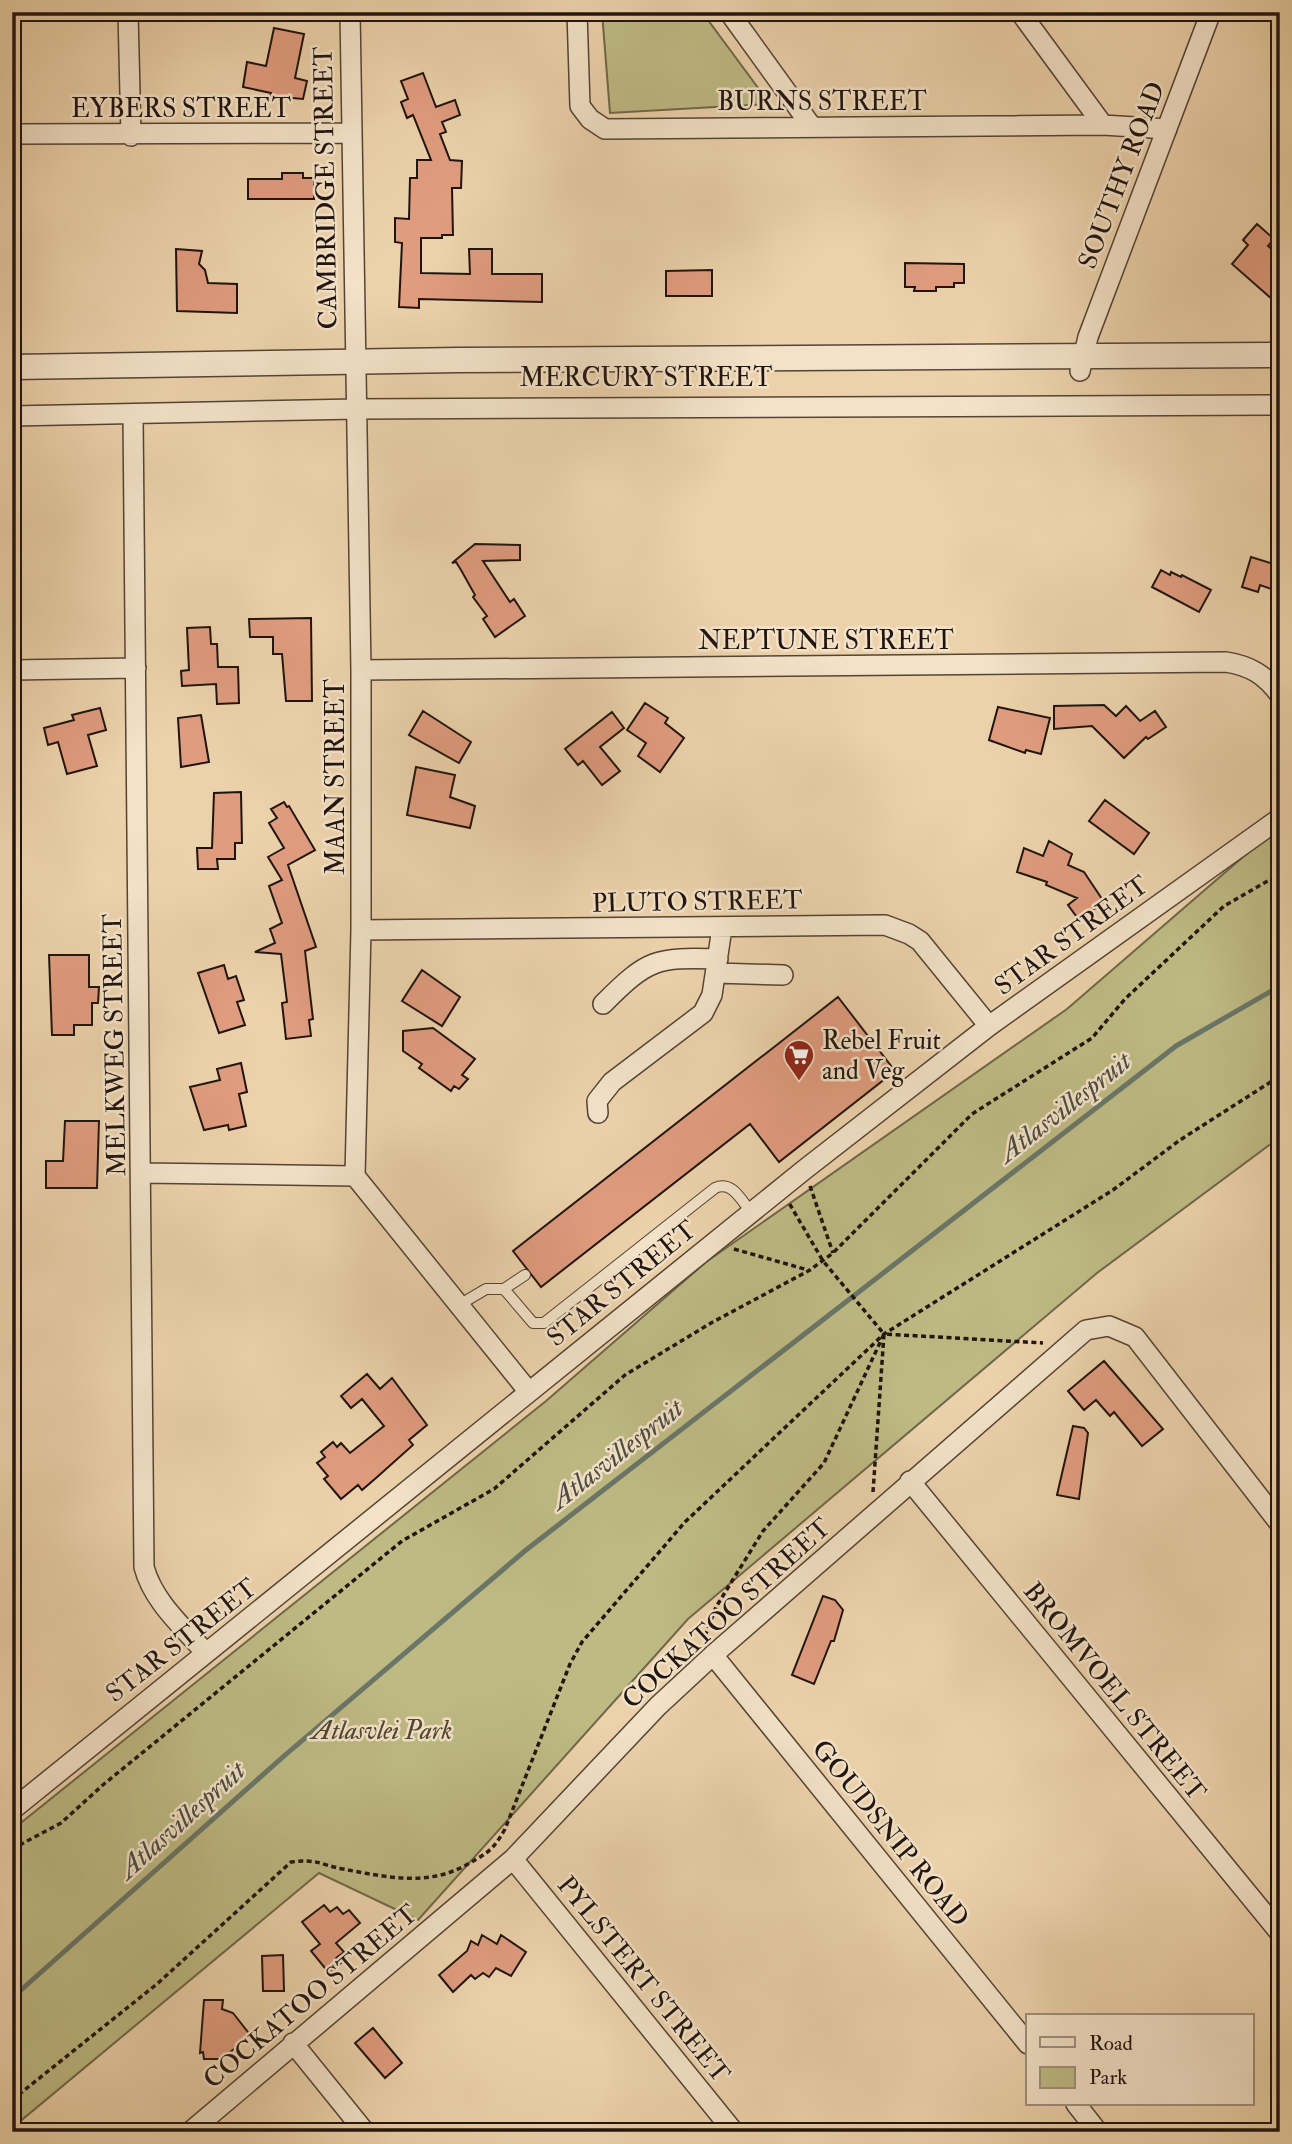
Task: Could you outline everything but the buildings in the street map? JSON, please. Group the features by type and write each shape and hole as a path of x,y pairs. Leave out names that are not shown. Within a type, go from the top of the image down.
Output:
{"street":[{"path":"128,12 131,136"},
{"name":"CAMBRIDGE STREET","path":"350,12 354,371"},
{"name":"BURNS STREET","path":"577,12 580,106 598,126 605,129 1103,125 1167,129"},
{"path":"729,12 812,127"},
{"path":"1020,12 1103,125"},
{"name":"SOUTHY ROAD","path":"1081,364 1211,12"},
{"name":"EYBERS STREET","path":"14,133 131,136 350,133"},
{"name":"MERCURY STREET","path":"1081,364 1280,355"},
{"name":"MERCURY STREET","path":"12,380 354,371 1081,364 1280,368"},
{"name":"MERCURY STREET","path":"12,367 354,371"},
{"name":"MAAN STREET","path":"354,371 357,409 361,670 361,930 355,1176"},
{"name":"MERCURY STREET","path":"12,416 357,409 1280,405"},
{"name":"MELKWEG STREET","path":"133,415 144,1567 149,1584 159,1600 205,1652"},
{"name":"NEPTUNE STREET","path":"361,670 1226,662 1255,670 1269,681 1280,695"},
{"path":"12,670 136,668"},
{"name":"STAR STREET","path":"12,1810 804,1170 989,1026 1280,818"},
{"name":"PLUTO STREET","path":"361,930 885,925 920,941 989,1026"},
{"path":"598,1113 597,1101 612,1082 703,1013 712,995 722,928"},
{"path":"603,1004 630,977 669,958 783,975"},
{"path":"142,1173 355,1176 529,1392"},
{"name":"COCKATOO STREET","path":"190,2132 513,1859 659,1706 713,1655 1086,1330 1101,1326 1118,1327 1135,1337 1280,1524"},
{"name":"BROMVOEL STREET","path":"910,1481 1280,1933"},
{"name":"GOUDSNIP ROAD","path":"713,1655 1026,2042"},
{"name":"PYLSTERT STREET","path":"513,1859 734,2132"},
{"path":"293,2043 365,2132"},
{"path":"1078,2106 1098,2132"}],"lane":[{"path":"503,1289 533,1323 544,1323 715,1188 730,1186 751,1212"},
{"path":"459,1305 486,1289 503,1289 525,1275"}],"path":[{"path":"12,1849 61,1823 104,1784 402,1541 494,1489 625,1375 710,1323 823,1261 972,1114 1092,1038 1125,999 1224,906 1280,873"},
{"path":"12,2100 157,1984 291,1862 316,1859 339,1869 412,1880 456,1871 493,1851 582,1642 685,1522 884,1334 1113,1190 1180,1140 1280,1076"},
{"path":"804,1170 833,1253"},
{"path":"781,1189 823,1261 884,1334 1067,1345"},
{"path":"713,1242 810,1270"},
{"path":"871,1516 884,1334"},
{"path":"706,1635 716,1607 763,1531 824,1463 884,1334"}],"green space":[{"path":"602,12 702,12 770,104 610,113"},
{"name":"Atlasvlei Park","path":"1280,825 1280,1137 1097,1273 688,1619 418,1920 319,1873 12,2128 12,1830 546,1401 706,1262 1067,1009"}],"waterway":[{"name":"Atlasvillespruit","path":"12,1998 284,1756 526,1550 1176,1046 1280,986"}],"place":[{"name":"Rebel Fruit and Veg","path":"799,1082"}]}
